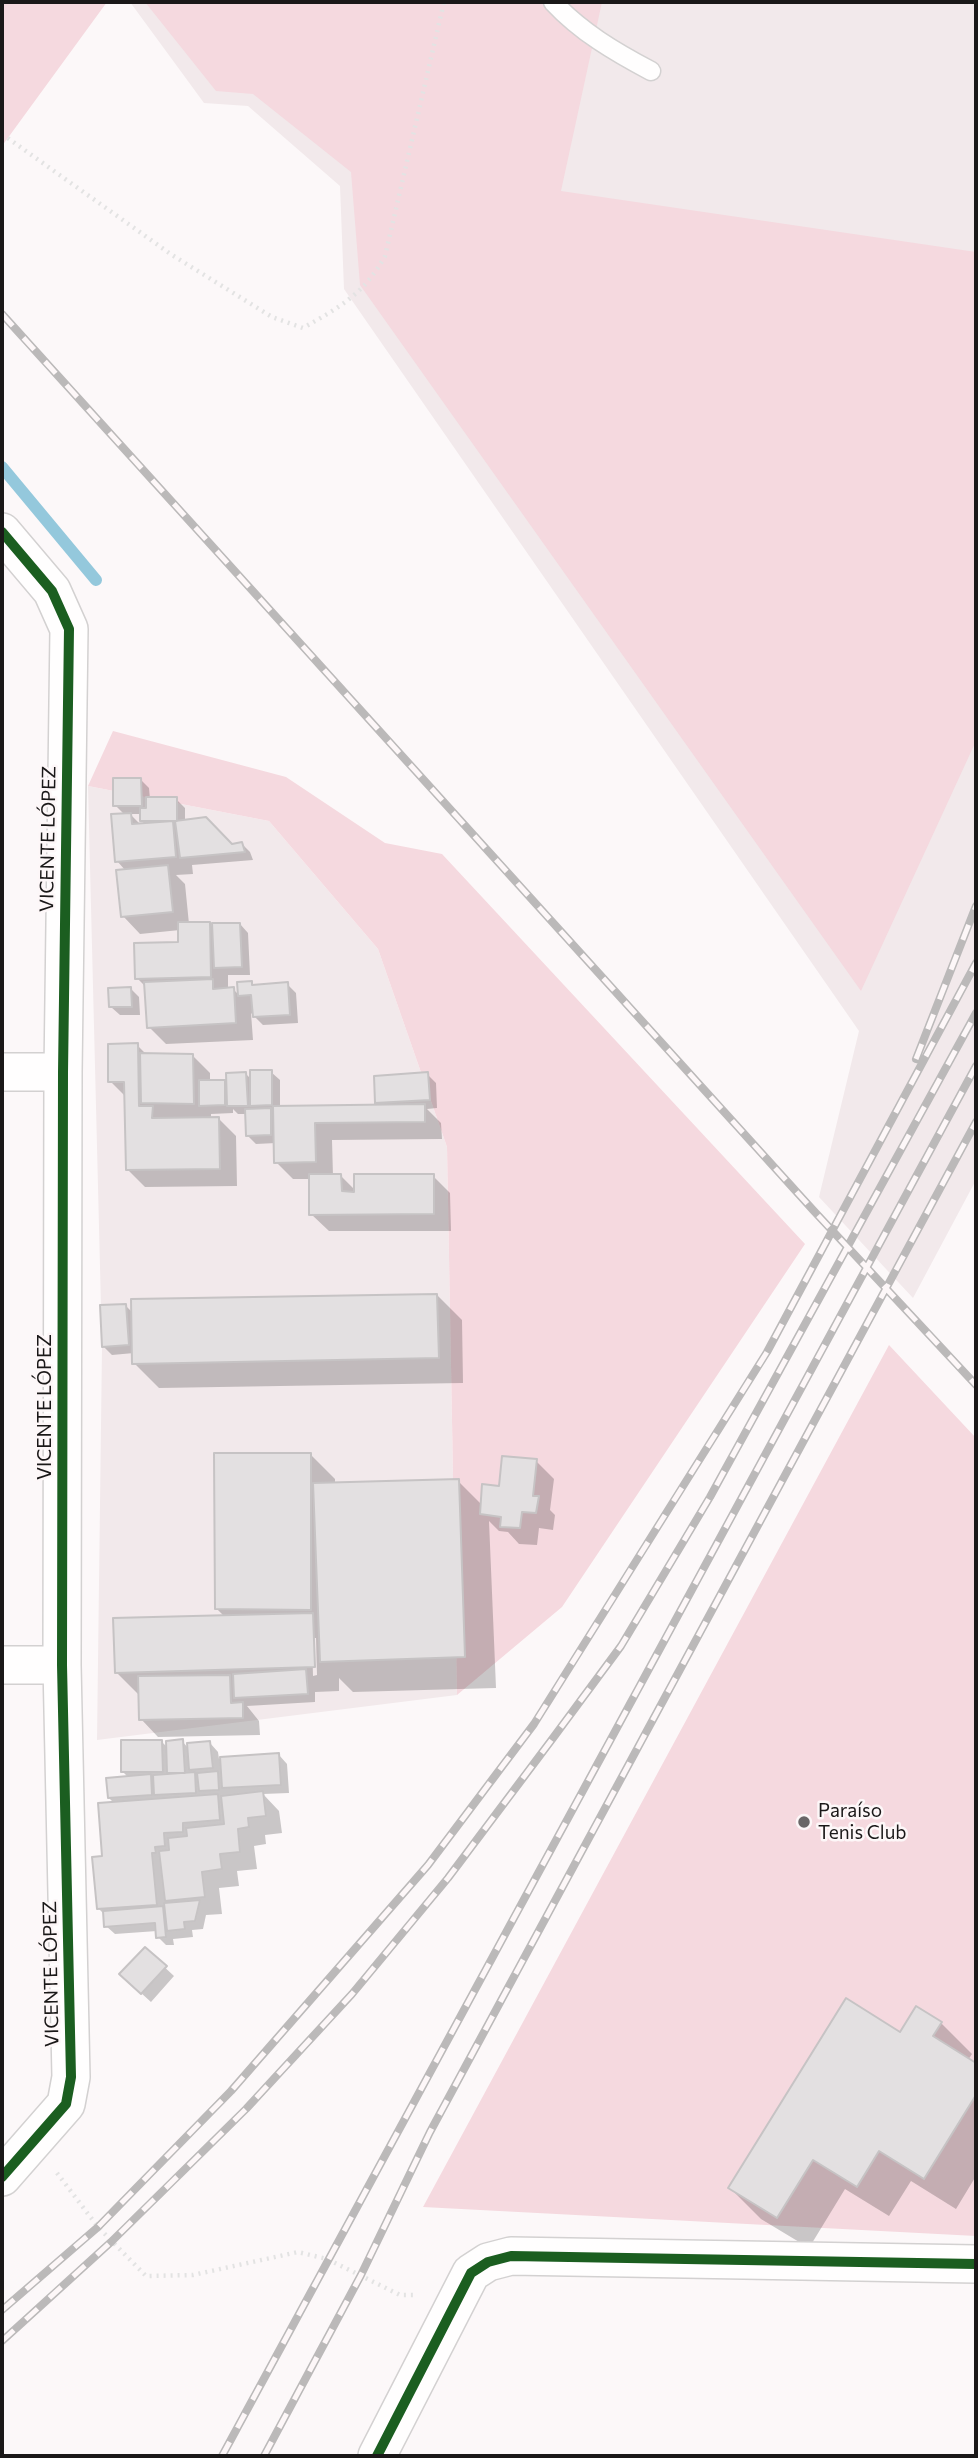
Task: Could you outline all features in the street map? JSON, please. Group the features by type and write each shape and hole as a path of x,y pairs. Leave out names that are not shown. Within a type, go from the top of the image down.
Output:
{"street":[{"name":"VICENTE LÓPEZ","path":"2,532 52,591 69,629 63,1072 62,1665 71,2077 66,2104 2,2177"},
{"path":"2,1072 63,1072"},
{"path":"2,1665 62,1665"},
{"path":"377,2456 471,2273 488,2262 511,2256 976,2264"}],"lane":[{"path":"553,2 573,23 614,51 651,71"}],"path":[{"path":"2,134 172,255 272,317 303,328 333,312 371,281 385,256 444,2"},
{"path":"34,2142 98,2227 146,2276 193,2275 298,2252 327,2259 400,2295 424,2295 471,2273"}],"shaded area":[{"path":"2,2 107,2 2,146"},
{"path":"130,2 976,2 976,1180 913,1298 819,1197 859,1031 344,289 340,186 248,106 204,103"},
{"path":"145,2 602,2 561,191 976,252 976,741 861,991 360,285 351,172 253,94 216,91"},
{"path":"113,731 286,777 385,843 442,854 805,1244 562,1607 457,1695 447,1147 378,949 269,821 88,786"},
{"path":"88,786 269,821 378,949 447,1147 457,1695 97,1740 102,1347"},
{"name":"Paraíso Tenis Club","path":"889,1345 976,1438 976,2236 423,2207"}],"building":[{"path":"113,778 141,778 142,806 113,806"},
{"path":"146,797 177,797 177,821 140,821 140,808 146,808"},
{"path":"131,813 132,824 173,821 176,857 115,862 111,814"},
{"path":"206,817 232,844 242,842 245,852 180,858 175,821"},
{"path":"168,865 173,912 121,917 116,870"},
{"path":"178,922 210,922 211,977 135,979 134,943 178,942"},
{"path":"212,923 240,923 242,967 214,968"},
{"path":"213,979 213,989 234,987 236,1023 147,1028 144,982"},
{"path":"252,981 252,985 288,982 290,1015 253,1017 251,995 238,996 237,982"},
{"path":"131,987 132,1007 109,1007 108,988"},
{"path":"138,1043 139,1106 153,1106 152,1118 219,1117 220,1169 126,1170 124,1082 108,1082 108,1044"},
{"path":"140,1053 193,1054 194,1104 141,1103"},
{"path":"250,1070 272,1070 272,1105 250,1106"},
{"path":"246,1072 248,1106 227,1106 226,1073"},
{"path":"428,1072 430,1100 375,1103 374,1076"},
{"path":"199,1080 225,1080 225,1105 199,1106"},
{"path":"425,1104 425,1122 315,1123 316,1162 274,1163 273,1106"},
{"path":"271,1108 271,1135 246,1136 245,1109"},
{"path":"309,1174 341,1174 342,1191 354,1192 354,1174 434,1174 434,1214 309,1215"},
{"path":"437,1294 439,1358 132,1364 131,1299"},
{"path":"126,1304 129,1345 102,1347 100,1305"},
{"path":"214,1453 311,1453 311,1610 215,1609"},
{"path":"502,1456 537,1459 533,1496 539,1496 536,1513 522,1512 520,1528 500,1527 501,1517 480,1514 482,1484 499,1486"},
{"path":"459,1479 465,1657 320,1662 313,1483"},
{"path":"313,1613 315,1667 115,1673 113,1618"},
{"path":"306,1669 308,1694 234,1698 233,1674"},
{"path":"230,1675 231,1703 243,1702 243,1718 139,1720 138,1676"},
{"path":"183,1739 185,1773 167,1773 166,1741"},
{"path":"121,1740 162,1740 163,1772 121,1772"},
{"path":"210,1741 213,1768 189,1770 187,1743"},
{"path":"279,1753 281,1785 222,1788 220,1757"},
{"path":"218,1771 219,1790 199,1791 197,1773"},
{"path":"195,1772 196,1793 154,1795 153,1775"},
{"path":"151,1774 152,1795 108,1798 106,1778"},
{"path":"263,1791 266,1816 248,1818 249,1827 238,1829 240,1852 220,1854 222,1869 202,1872 205,1897 165,1901 159,1851 169,1850 168,1838 187,1836 186,1828 224,1824 221,1796"},
{"path":"218,1794 220,1820 183,1823 183,1832 164,1833 165,1846 155,1847 156,1853 152,1853 157,1905 97,1909 92,1857 102,1856 98,1803"},
{"path":"200,1900 195,1921 184,1922 185,1929 167,1931 164,1903"},
{"path":"163,1906 166,1937 156,1938 155,1923 104,1927 103,1911"},
{"path":"145,1947 167,1966 141,1994 119,1974"},
{"path":"846,1998 900,2032 916,2006 942,2022 933,2036 976,2063 976,2095 924,2179 879,2151 857,2187 813,2160 777,2218 728,2188"}],"waterway":[{"path":"2,467 96,580"}],"railway":[{"path":"2,314 813,1210 976,1385"},
{"path":"916,1059 976,906"},
{"path":"2,2310 98,2227 231,2091 428,1865 534,1724 767,1352 976,963"},
{"path":"2,2341 111,2242 246,2109 352,1994 448,1878 621,1646 710,1497 976,1013"},
{"path":"222,2456 976,1066"},
{"path":"264,2456 361,2275 430,2132 976,1122"}],"cycle path":[{"path":"2,532 52,591 69,629 63,1072 62,1665 71,2077 66,2104 2,2177"},
{"path":"377,2456 471,2273 488,2262 511,2256 976,2264"}],"place":[{"name":"Paraíso Tenis Club","path":"804,1822"}]}
